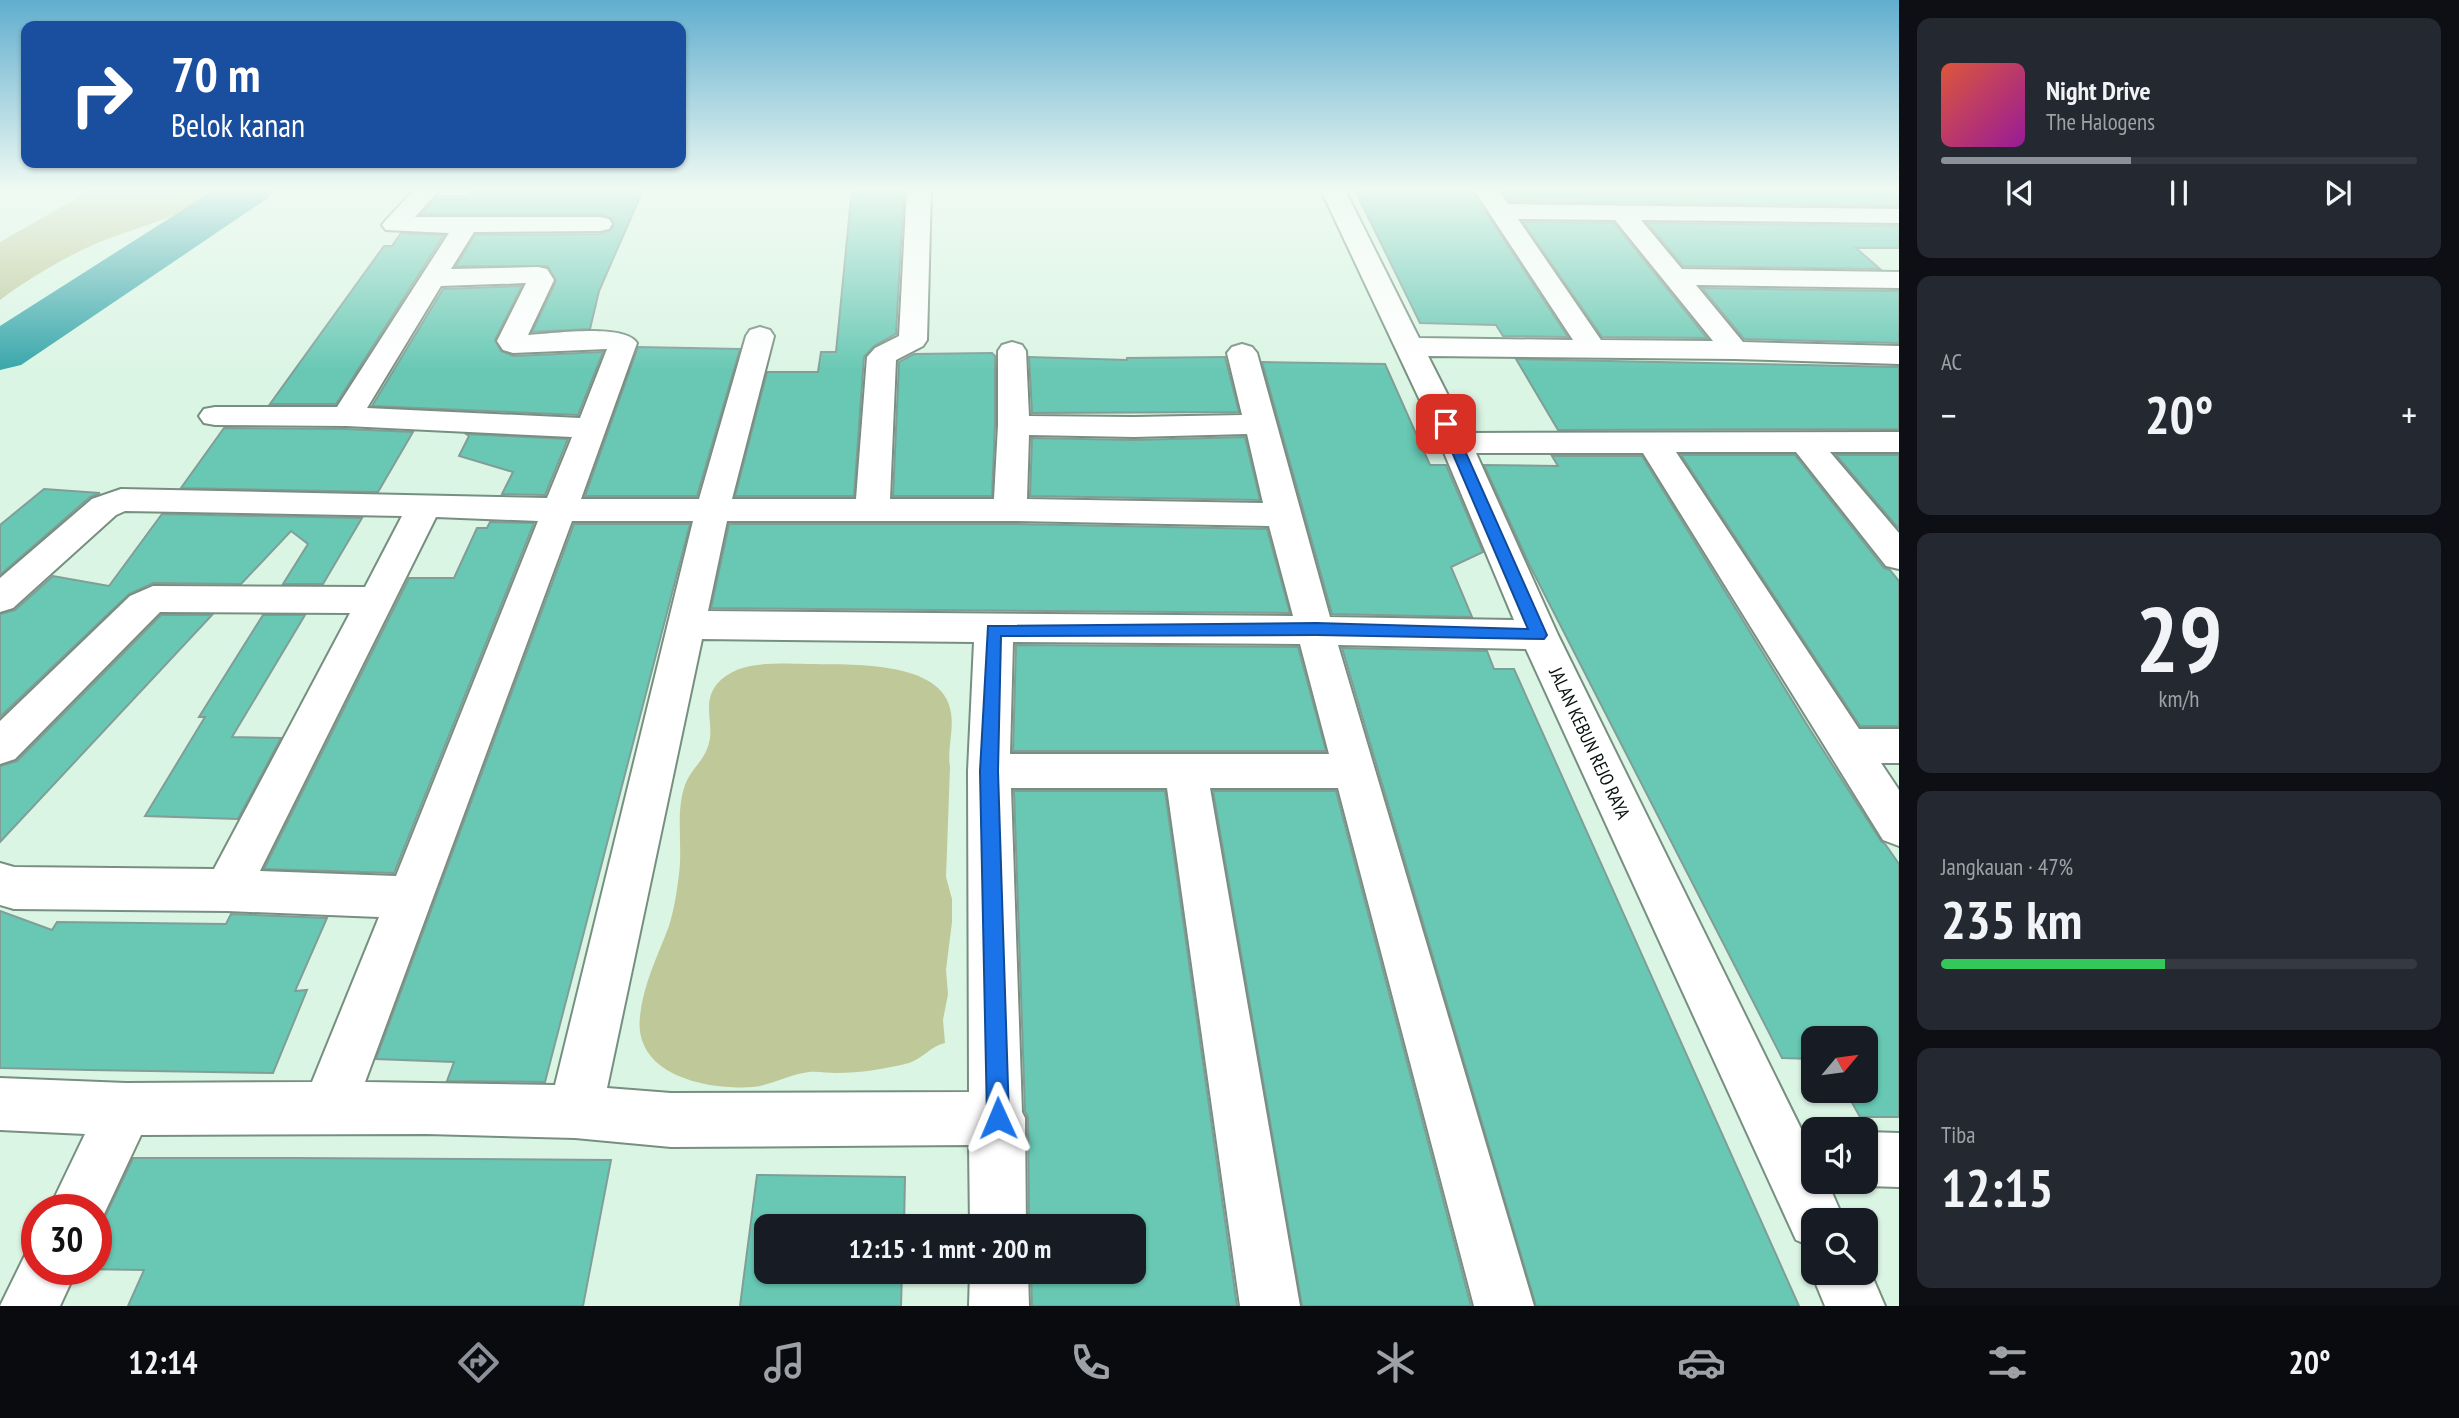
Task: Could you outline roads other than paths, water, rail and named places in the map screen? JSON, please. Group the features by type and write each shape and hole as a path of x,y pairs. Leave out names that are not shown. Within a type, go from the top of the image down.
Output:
{"street":[{"path":"346,417 451,249"},
{"path":"872,510 882,357 887,351 913,340 917,249"},
{"name":"JALAN KEBUN REJO RAYA","path":"1362,249 1456,443 1539,635 1800,1156 1813,1208"},
{"path":"1525,249 1593,349"},
{"path":"1654,249 1735,350"},
{"path":"328,1109 623,343 616,340 514,345 511,341 541,280 540,276 433,278"},
{"path":"1678,277 1899,280"},
{"path":"575,1112 713,509 760,336"},
{"path":"1411,347 1735,350 1893,361"},
{"path":"1012,351 1014,425 1009,493 1013,510"},
{"path":"1241,353 1283,515 1504,1306"},
{"path":"215,416 346,417 590,428"},
{"path":"1014,425 1260,424"},
{"path":"1456,443 1899,442"},
{"path":"1654,444 1899,827"},
{"path":"1806,444 1899,558"},
{"path":"0,599 104,507 115,502 425,505 559,510 1013,510 1283,515"},
{"path":"227,890 425,505"},
{"path":"0,747 143,605 153,599 377,600"},
{"path":"688,625 994,630 1316,629 1539,635"},
{"path":"994,630 989,771 998,1214"},
{"path":"1849,746 1899,746"},
{"path":"989,771 1356,771"},
{"path":"1186,771 1270,1306"},
{"path":"0,884 14,888 227,890 410,897"},
{"path":"0,1104 126,1110 427,1108 575,1112 671,1120 998,1118"},
{"path":"84,1194 126,1110"},
{"path":"1878,1159 1899,1160"},
{"path":"999,1284 999,1306"},
{"path":"29,1306 40,1285"},
{"path":"1846,1285 1855,1306"}],"waterway":[{"path":"0,352 158,249"}]}
